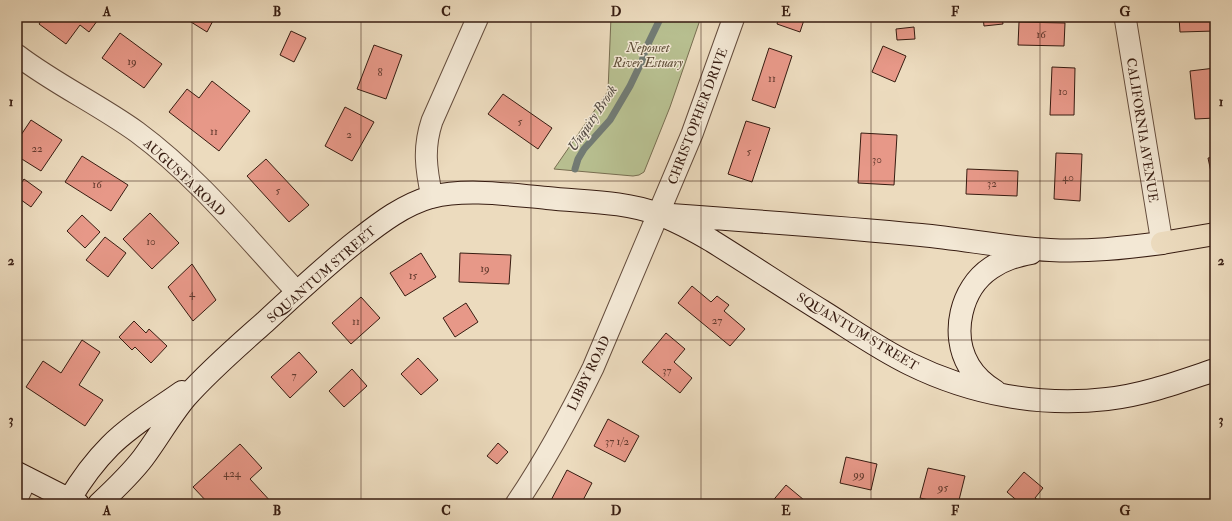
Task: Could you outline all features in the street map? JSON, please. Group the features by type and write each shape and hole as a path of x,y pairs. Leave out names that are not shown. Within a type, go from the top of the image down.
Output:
{"highway":[{"path":"1162,243 1215,234"}],"main road":[{"name":"SQUANTUM STREET","path":"99,504 131,473 143,459 185,398 209,373 328,264 396,212 432,197 471,193 622,205 658,214 923,235 1050,250 1102,250 1162,243"},
{"name":"SQUANTUM STREET","path":"658,214 712,241 892,354 927,371 965,385 1000,395 1037,401 1073,402 1107,399 1149,392 1215,370"},
{"path":"1000,395 979,378 969,366 963,354 960,341 960,328 964,302 971,288 990,268 1017,255 1050,250"},
{"name":"SQUANTUM STREET","path":"74,502 82,479 111,445 134,426 209,373"},
{"path":"22,476 74,502"}],"street":[{"path":"432,197 426,167 427,136 432,121 478,17"},
{"name":"CHRISTOPHER DRIVE","path":"658,214 702,108 734,17"},
{"name":"CALIFORNIA AVENUE","path":"1125,17 1162,243"},
{"name":"AUGUSTA ROAD","path":"17,55 120,121 166,156 215,202 297,292"},
{"name":"LIBBY ROAD","path":"516,504 578,398 593,368 658,214"},
{"path":"17,498 22,476"}],"green space":[{"name":"Neponset River Estuary","path":"611,17 701,17 670,107 644,172 633,176 554,169 608,91"}],"building":[{"path":"44,17 100,17 89,32 80,25 66,44 39,24"},
{"path":"183,17 215,17 207,32"},
{"path":"779,17 805,17 800,32 777,24"},
{"path":"983,17 1002,17 1003,24 984,26"},
{"path":"1179,17 1215,17 1215,31 1180,32"},
{"path":"1019,22 1065,23 1064,46 1018,45"},
{"path":"914,27 915,39 897,40 896,29"},
{"path":"291,31 306,38 294,62 280,55"},
{"path":"120,33 162,64 144,88 102,58"},
{"path":"374,45 402,55 386,99 357,89"},
{"path":"883,46 906,56 895,82 872,72"},
{"path":"769,48 792,56 775,108 752,100"},
{"path":"1052,67 1075,68 1074,115 1050,115"},
{"path":"1215,68 1215,118 1195,119 1190,71"},
{"path":"212,81 250,111 219,151 169,112 187,89 199,98"},
{"path":"503,94 552,128 538,149 488,114"},
{"path":"345,107 374,122 352,161 325,146"},
{"path":"31,120 62,140 41,171 17,156 17,141"},
{"path":"746,121 770,128 752,182 728,174"},
{"path":"861,133 897,135 894,185 858,183"},
{"path":"1056,153 1082,154 1080,201 1054,199"},
{"path":"82,156 128,185 111,211 65,182"},
{"path":"1215,157 1215,185 1214,186 1208,158"},
{"path":"266,159 309,205 289,222 247,176"},
{"path":"967,169 1018,171 1017,196 966,194"},
{"path":"24,179 42,192 31,207 17,197 17,189"},
{"path":"150,213 179,243 152,269 123,239"},
{"path":"82,215 100,232 85,248 67,231"},
{"path":"105,237 126,253 108,277 86,260"},
{"path":"421,253 436,277 405,296 390,273"},
{"path":"460,253 511,255 509,284 459,282"},
{"path":"192,264 216,300 193,321 168,287"},
{"path":"692,286 711,302 717,296 729,305 724,311 745,329 730,346 678,303"},
{"path":"361,297 380,318 351,344 332,323"},
{"path":"466,303 478,322 455,337 443,318"},
{"path":"134,321 146,333 149,329 167,346 151,363 135,347 132,350 119,337"},
{"path":"666,333 685,349 674,362 692,378 680,393 642,362"},
{"path":"82,340 100,352 79,385 103,400 85,426 26,387 43,361 61,373"},
{"path":"299,352 317,372 290,398 271,377"},
{"path":"418,358 438,380 421,395 401,374"},
{"path":"352,369 367,386 344,407 329,391"},
{"path":"608,419 639,436 625,462 594,446"},
{"path":"498,443 508,452 497,464 487,456"},
{"path":"240,444 262,468 250,479 273,504 229,504 226,501 222,504 209,504 193,487"},
{"path":"846,457 877,464 871,490 840,483"},
{"path":"928,468 965,476 958,504 947,504 920,498"},
{"path":"567,470 592,483 581,504 549,504"},
{"path":"1024,472 1043,488 1035,498 1043,504 1021,504 1007,492"},
{"path":"786,485 804,500 801,504 770,504"}],"waterway":[{"name":"Unquity Brook","path":"575,169 578,159 584,149 610,120 630,86 661,17"}]}
